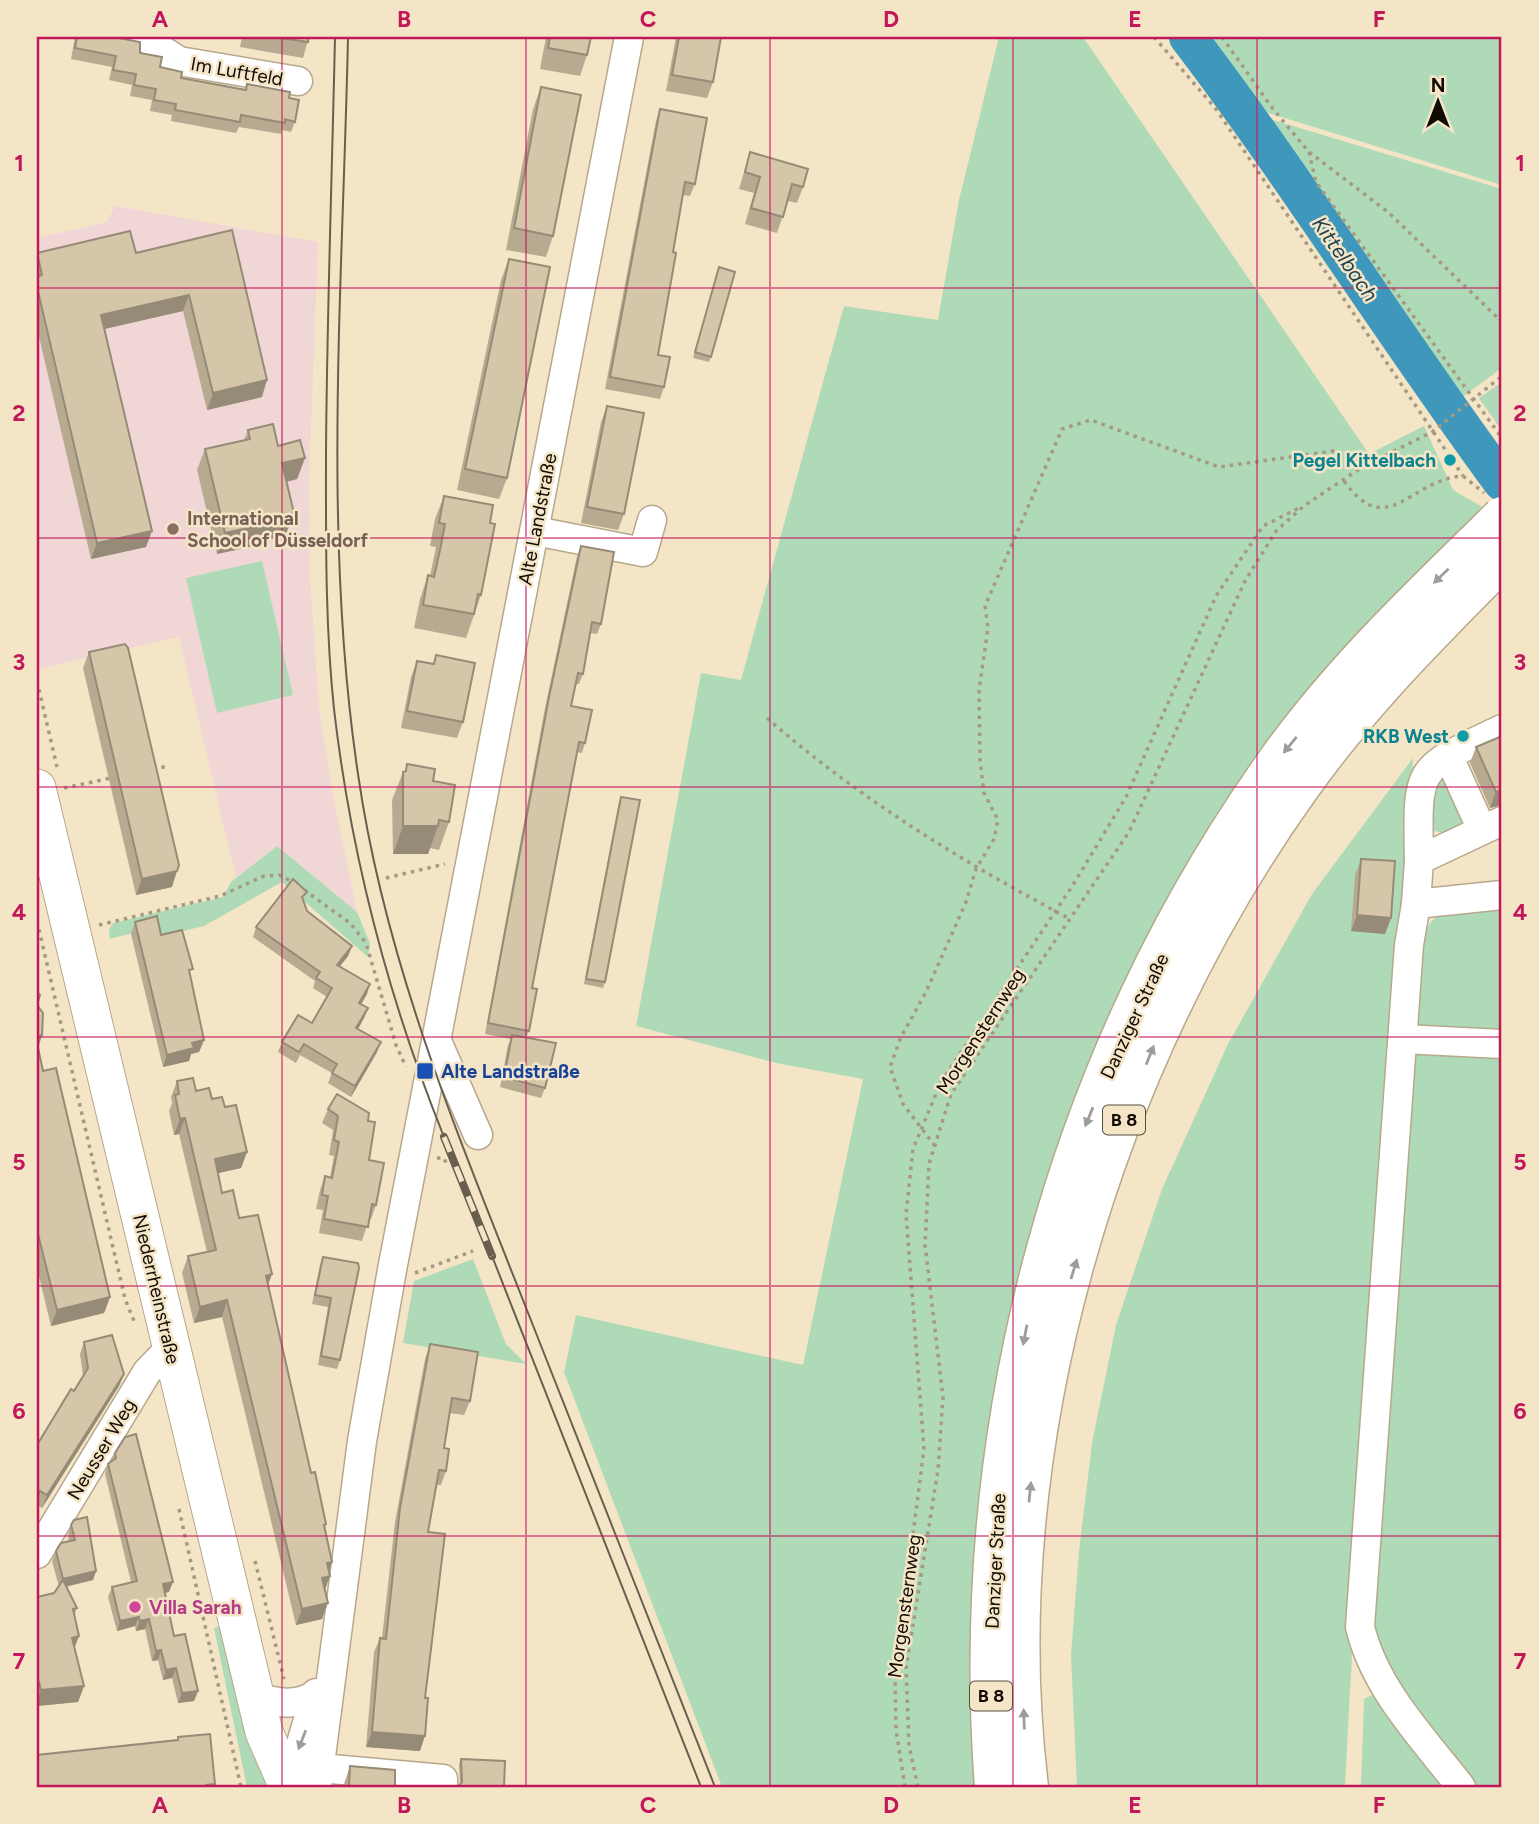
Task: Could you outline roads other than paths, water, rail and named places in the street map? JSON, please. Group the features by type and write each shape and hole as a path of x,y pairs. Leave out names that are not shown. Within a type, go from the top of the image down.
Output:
{"highway":[{"name":"Danziger Straße","path":"994,1787 991,1605 1004,1436 1033,1294 1074,1155 1135,1008 1199,885 1277,761 1377,638 1495,525"},
{"name":"Danziger Straße","path":"1029,1787 1025,1744 1022,1609 1035,1443 1063,1303 1104,1168 1159,1033 1226,902 1302,785 1402,662 1495,525"}],"main road":[{"name":"Niederrheinstraße","path":"37,791 264,1732 288,1787"}],"street":[{"name":"Im Luftfeld","path":"142,37 179,61 298,81"},
{"name":"Alte Landstraße","path":"318,1778 362,1441 629,37"},
{"path":"535,531 643,552 652,520"},
{"path":"1461,1787 1381,1682 1367,1655 1360,1627 1403,1039 1416,904 1419,860 1418,801 1421,783 1429,768 1448,755 1502,729"},
{"path":"1419,860 1492,825 1448,755"},
{"path":"1416,904 1502,895"},
{"path":"1403,1039 1502,1044"},
{"path":"437,1041 478,1135"},
{"name":"Neusser Weg","path":"37,1554 147,1372 170,1348"},
{"name":"Alte Landstraße","path":"288,1787 316,1693 333,1664"},
{"path":"256,1697 286,1703 305,1702 316,1693"},
{"path":"318,1778 443,1779 443,1787"}],"waterway":[{"name":"Kittelbach","path":"1188,37 1229,91 1502,482"}],"tram line":[{"path":"335,37 326,452 326,549 334,709 351,819 375,927 406,1033 444,1137"},
{"path":"348,37 339,314 338,499 347,683 358,774 370,842 403,974 447,1104 715,1787"},
{"path":"492,1256 701,1787"}],"railway":[{"path":"444,1137 492,1256"}],"place":[{"name":"Pegel Kittelbach","path":"1450,460"},
{"name":"International School of Düsseldorf","path":"173,529"},
{"name":"RKB West","path":"1463,736"},
{"name":"Alte Landstraße","path":"425,1071"},
{"name":"Villa Sarah","path":"135,1607"}]}
